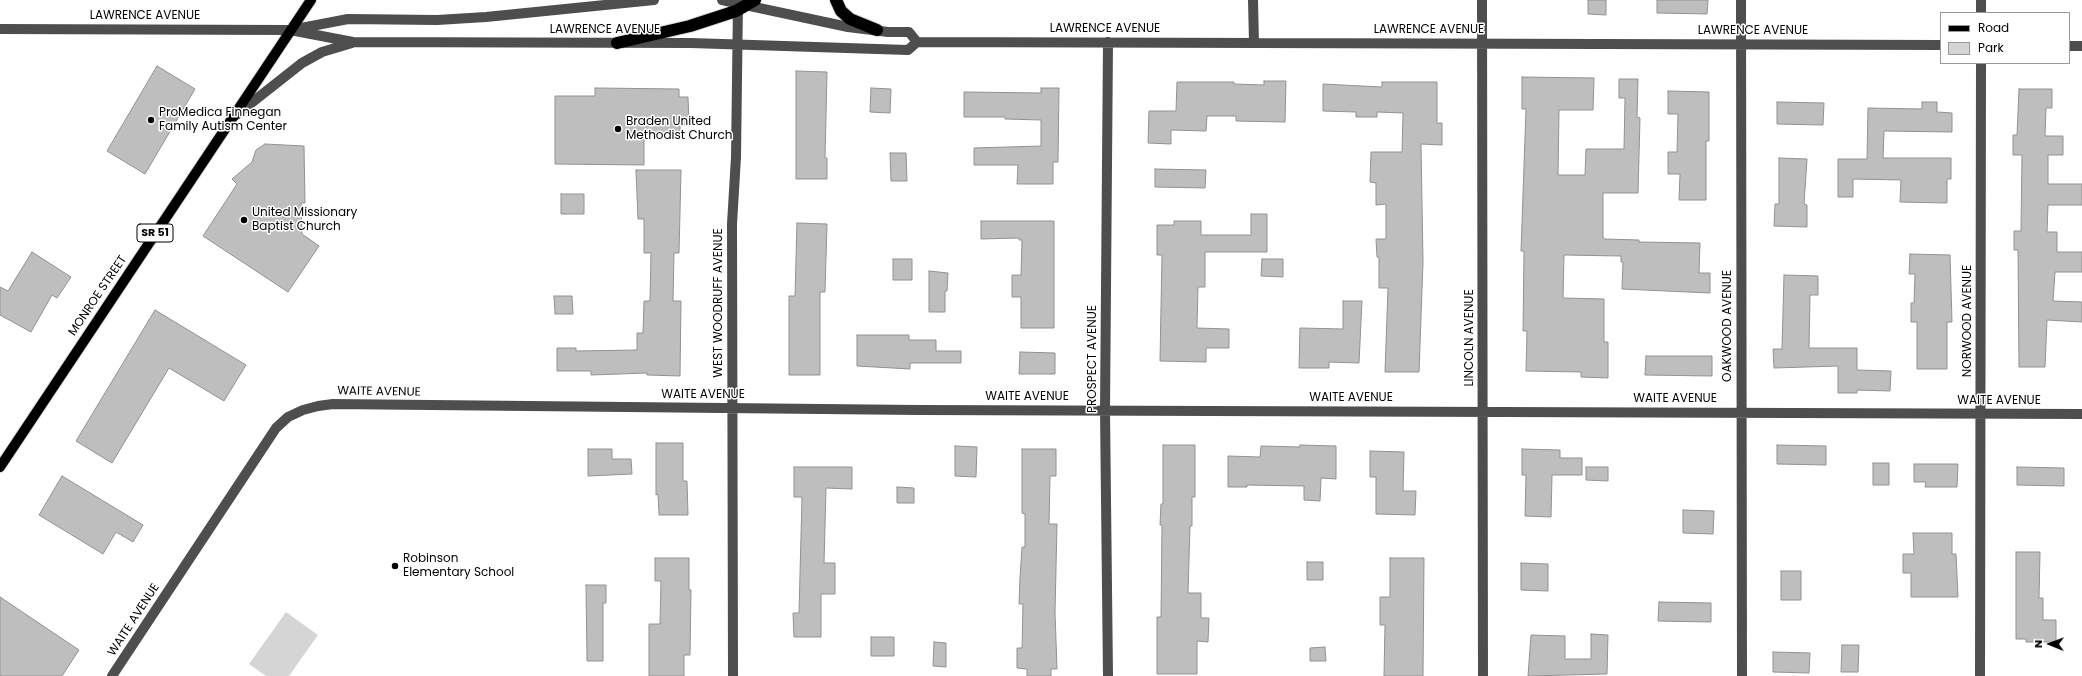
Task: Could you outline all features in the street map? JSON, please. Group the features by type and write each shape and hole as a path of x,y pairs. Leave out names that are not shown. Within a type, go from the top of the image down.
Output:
{"highway":[{"path":"836,0 845,15 877,30"},
{"path":"617,43 683,29 744,4"}],"main road":[{"name":"MONROE STREET","path":"0,467 311,0"}],"street":[{"name":"LAWRENCE AVENUE","path":"290,30 348,19 437,20 486,17 654,0"},
{"path":"722,0 744,4 789,16 877,30 909,32 917,42"},
{"path":"1253,0 1254,43"},
{"name":"LINCOLN AVENUE","path":"1482,0 1484,676"},
{"name":"OAKWOOD AVENUE","path":"1741,0 1742,676"},
{"path":"1981,0 1981,12"},
{"name":"WEST WOODRUFF AVENUE","path":"733,676 732,224 736,157 737,44 744,4"},
{"name":"LAWRENCE AVENUE","path":"0,29 290,30 353,42 737,44 908,50 917,42 1940,45"},
{"path":"233,117 302,63 322,52 353,42"},
{"name":"PROSPECT AVENUE","path":"1108,42 1105,410 1108,676"},
{"path":"2070,46 2082,46"},
{"name":"NORWOOD AVENUE","path":"1980,676 1981,64"},
{"name":"WAITE AVENUE","path":"112,676 276,428 288,417 303,410 333,404 733,409 2082,414"}],"green space":[{"path":"286,612 318,635 289,676 266,676 249,664"}],"building":[{"path":"1588,0 1606,0 1606,15 1588,14"},
{"path":"1657,0 1708,0 1707,14 1657,13"},
{"name":"ProMedica Finnegan Family Autism Center","path":"157,66 195,89 145,174 107,151"},
{"path":"796,71 827,72 825,158 827,158 827,179 796,179"},
{"path":"1522,77 1594,78 1593,110 1559,110 1558,175 1585,175 1586,149 1624,149 1625,98 1619,98 1619,79 1638,79 1637,117 1640,118 1638,193 1603,193 1603,237 1604,239 1639,240 1639,242 1700,243 1699,273 1710,273 1710,293 1622,289 1623,262 1621,262 1621,256 1564,255 1563,298 1604,299 1604,342 1608,342 1608,378 1581,377 1581,372 1526,371 1527,331 1523,331 1524,251 1521,251 1526,109 1522,109"},
{"path":"1264,81 1286,81 1285,122 1236,121 1236,116 1207,116 1206,131 1171,130 1171,144 1148,143 1149,111 1176,111 1177,82 1234,82 1234,84 1264,85"},
{"path":"1382,82 1437,82 1437,123 1442,123 1442,145 1421,144 1423,262 1419,372 1385,372 1388,288 1379,288 1379,257 1377,257 1376,239 1386,239 1386,204 1376,205 1376,183 1370,182 1371,152 1402,152 1403,113 1377,112 1377,117 1356,117 1356,112 1323,111 1323,84 1382,87"},
{"name":"Braden United Methodist Church","path":"595,88 679,89 679,97 688,97 689,125 680,125 680,133 644,133 644,165 555,164 555,96 595,96"},
{"path":"871,88 891,89 890,113 870,112"},
{"path":"1041,88 1059,88 1058,162 1053,162 1053,184 1017,184 1018,165 974,165 974,148 1041,146 1041,120 1005,119 1005,117 964,117 964,92 1041,93"},
{"path":"2019,89 2052,89 2052,108 2046,108 2045,136 2063,136 2063,155 2048,155 2048,184 2082,184 2082,205 2048,205 2047,232 2057,232 2057,252 2082,252 2082,272 2055,272 2053,301 2082,302 2082,322 2047,320 2045,367 2019,367 2018,250 2014,250 2014,231 2021,231 2022,155 2013,155 2013,135 2017,135"},
{"path":"1668,91 1709,92 1709,141 1706,141 1706,200 1679,200 1680,174 1668,174 1668,152 1677,152 1678,114 1668,114"},
{"path":"1777,102 1824,103 1823,125 1777,124"},
{"path":"1922,102 1937,102 1937,112 1952,113 1952,132 1884,131 1883,158 1951,158 1951,179 1947,179 1947,203 1900,202 1901,180 1853,179 1853,197 1838,197 1838,159 1867,159 1868,108 1922,109"},
{"name":"United Missionary Baptist Church","path":"265,144 304,146 305,203 301,203 302,234 319,246 288,292 203,236 237,184 232,179 252,162 256,150"},
{"path":"890,153 906,153 907,181 891,181"},
{"path":"1779,158 1807,159 1804,204 1807,205 1807,227 1774,226 1775,204 1779,204"},
{"path":"1155,169 1206,170 1205,188 1155,187"},
{"path":"636,170 681,170 679,253 674,253 673,301 681,301 680,376 647,375 647,373 591,375 591,371 557,371 557,348 576,348 576,351 637,350 637,333 643,333 644,301 650,301 651,253 644,253 644,219 638,219"},
{"path":"561,194 584,194 584,214 561,214"},
{"path":"1251,214 1267,214 1267,252 1205,252 1205,287 1198,287 1197,328 1229,329 1229,348 1206,348 1206,362 1160,361 1162,255 1157,255 1157,225 1174,225 1174,221 1201,221 1201,235 1251,235"},
{"path":"981,221 1054,221 1054,328 1021,328 1021,297 1012,297 1012,275 1021,275 1022,240 1019,240 1019,238 981,239"},
{"path":"797,223 827,224 825,292 820,292 820,375 789,375 789,296 795,296"},
{"path":"32,252 71,277 57,298 52,295 31,332 0,315 0,287 8,291"},
{"path":"1910,254 1950,255 1952,322 1947,322 1947,369 1917,369 1917,322 1911,322 1911,303 1914,303 1915,274 1909,274"},
{"path":"893,259 912,259 912,280 893,280"},
{"path":"1262,259 1283,259 1283,277 1261,276"},
{"path":"929,271 948,273 947,291 945,291 945,312 929,312"},
{"path":"1784,275 1818,276 1818,295 1810,295 1809,348 1857,348 1857,370 1891,371 1890,391 1857,390 1857,393 1838,393 1838,366 1774,368 1773,349 1782,349"},
{"path":"554,296 572,296 573,314 555,314"},
{"path":"1343,301 1362,301 1359,363 1329,362 1329,368 1299,368 1300,328 1343,329"},
{"path":"155,310 246,365 224,401 169,368 112,463 76,441"},
{"path":"857,335 909,335 909,340 936,340 936,351 961,351 961,363 910,363 910,369 857,366"},
{"path":"1020,352 1055,353 1055,374 1019,374"},
{"path":"1646,356 1712,356 1712,376 1645,375"},
{"path":"656,443 683,443 683,481 687,481 688,515 659,515 658,494 656,495"},
{"path":"1163,445 1195,445 1195,497 1192,497 1192,526 1190,526 1188,593 1201,593 1201,618 1209,618 1208,642 1197,641 1197,674 1157,674 1157,617 1161,617 1162,525 1160,525 1161,504 1163,504"},
{"path":"1300,445 1336,446 1336,479 1321,478 1320,501 1304,500 1304,486 1247,485 1247,487 1228,487 1228,456 1260,457 1261,446 1300,447"},
{"path":"1777,445 1826,446 1826,465 1777,464"},
{"path":"955,446 977,447 976,477 955,476"},
{"path":"588,449 612,449 612,459 631,459 632,474 588,476"},
{"path":"1022,449 1056,449 1056,476 1050,476 1049,524 1057,524 1055,612 1057,669 1051,669 1051,676 1027,676 1027,669 1017,668 1017,648 1022,648 1023,604 1019,604 1022,547 1025,547 1025,514 1022,513"},
{"path":"1522,449 1560,450 1560,458 1582,458 1582,475 1552,475 1551,517 1525,516 1526,475 1522,475"},
{"path":"1370,451 1404,452 1403,491 1416,491 1415,515 1376,514 1376,477 1370,477"},
{"path":"1873,463 1889,463 1889,485 1873,485"},
{"path":"1914,464 1958,464 1957,487 1925,487 1926,482 1914,482"},
{"path":"794,467 852,467 852,489 826,488 824,563 835,563 835,594 821,594 821,637 794,637 793,613 799,613 802,497 794,497"},
{"path":"1586,467 1608,467 1608,481 1586,480"},
{"path":"2017,467 2064,468 2064,486 2017,485"},
{"path":"62,476 143,525 133,542 116,532 103,554 39,515"},
{"path":"897,487 914,488 914,503 897,503"},
{"path":"1683,510 1714,511 1713,534 1683,533"},
{"path":"1913,533 1952,533 1952,554 1956,554 1958,597 1911,597 1911,573 1903,573 1903,554 1914,554"},
{"path":"2016,552 2040,552 2039,598 2043,598 2043,620 2056,620 2056,642 2026,642 2026,639 2016,639"},
{"path":"655,558 689,558 689,590 691,590 690,655 684,655 684,676 649,676 649,624 660,624 661,581 655,581"},
{"path":"1390,558 1424,558 1423,676 1384,676 1385,625 1380,625 1380,597 1390,597"},
{"path":"1307,562 1323,562 1323,580 1307,580"},
{"path":"1521,563 1548,564 1548,591 1521,590"},
{"path":"1781,571 1801,571 1801,600 1781,600"},
{"path":"586,585 606,585 606,603 603,603 603,661 587,661"},
{"path":"0,597 79,650 62,676 0,676"},
{"path":"1659,602 1711,603 1711,622 1658,621"},
{"path":"1591,634 1608,635 1607,674 1528,676 1531,635 1565,636 1565,659 1591,659"},
{"path":"871,637 894,637 894,656 871,656"},
{"path":"934,642 946,643 946,667 933,666"},
{"path":"1842,645 1859,645 1858,672 1841,672"},
{"path":"1325,647 1326,661 1310,661 1310,648"},
{"path":"1773,652 1810,653 1809,673 1773,672"}],"place":[{"name":"ProMedica Finnegan Family Autism Center","path":"151,120"},
{"name":"Braden United Methodist Church","path":"618,129"},
{"name":"United Missionary Baptist Church","path":"244,220"},
{"name":"Robinson Elementary School","path":"395,566"}]}
